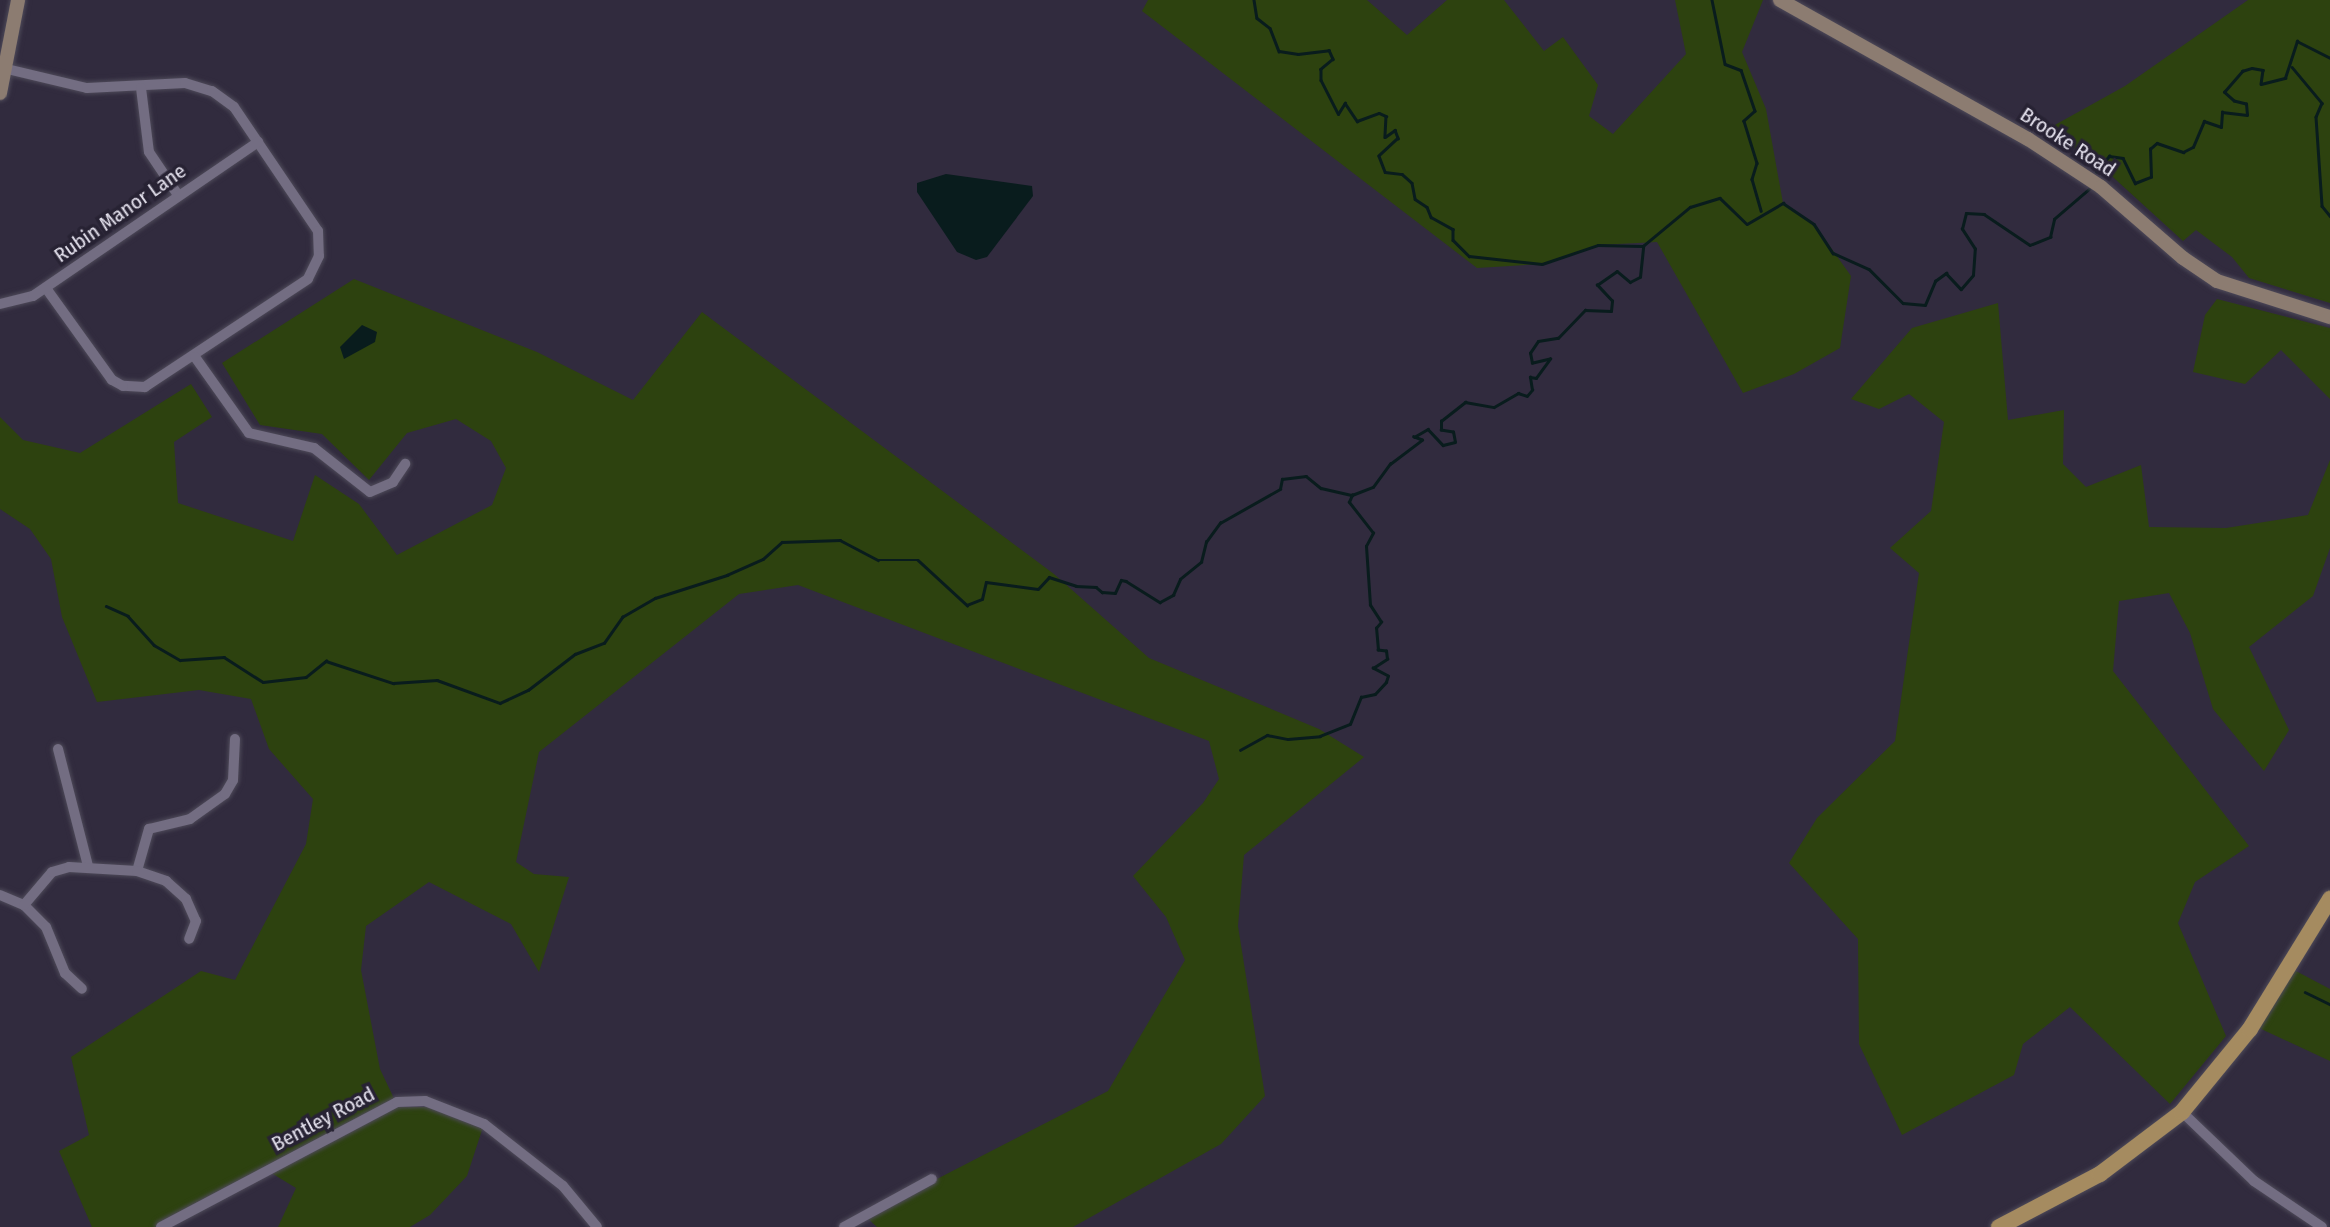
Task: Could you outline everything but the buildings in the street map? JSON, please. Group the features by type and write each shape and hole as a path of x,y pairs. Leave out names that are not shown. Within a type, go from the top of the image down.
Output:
{"main road":[{"path":"1999,1227 2100,1174 2182,1112 2250,1029 2330,900"}],"street":[{"path":"0,93 18,0"},
{"name":"Brooke Road","path":"1780,0 2028,139 2101,187 2183,258 2217,281 2330,317"},
{"path":"6,69 87,88 141,88 185,83 212,91 234,107 318,231 318,256 308,279 195,357 145,387 123,386 95,363 46,288"},
{"path":"141,88 149,152 178,195"},
{"name":"Rubin Manor Lane","path":"0,304 21,302 46,288 258,142"},
{"path":"195,357 249,433 314,448 370,492 393,482 405,464"},
{"path":"138,871 149,829 190,819 225,794 233,780 235,739"},
{"path":"58,749 88,866"},
{"path":"24,905 52,872 88,866 138,871 166,881 186,899 196,921 189,939"},
{"path":"0,895 24,905 46,927 65,973 82,989"},
{"name":"Bentley Road","path":"162,1227 397,1102 425,1101 484,1125 563,1186 597,1227"},
{"path":"2182,1112 2254,1181 2322,1227"},
{"path":"844,1227 932,1179"}],"green space":[{"path":"1148,0 1367,0 1407,35 1447,0 1504,0 1544,51 1563,37 1598,85 1589,116 1613,134 1686,54 1675,0 1763,0 1742,52 1766,109 1783,203 1814,224 1851,276 1840,348 1794,374 1743,393 1657,242 1598,245 1542,264 1477,268 1142,11"},
{"path":"2248,0 2330,0 2330,303 2249,278 2232,257 2196,230 2183,241 2092,158 2044,131 2125,86"},
{"path":"354,279 537,352 633,400 702,312 1054,574 1149,658 1319,729 1364,757 1244,855 1238,926 1265,1096 1221,1144 1073,1227 877,1227 865,1216 1108,1091 1185,960 1166,917 1133,876 1203,803 1219,779 1209,741 798,585 739,594 539,752 516,862 534,874 569,877 539,972 511,924 429,882 366,926 361,970 380,1069 398,1107 440,1107 484,1124 467,1176 430,1215 410,1227 278,1227 296,1188 268,1171 161,1227 92,1227 59,1151 89,1135 71,1057 201,971 235,980 306,844 313,799 269,749 251,699 199,690 97,702 62,617 51,559 30,529 0,509 0,417 23,440 80,453 191,384 212,417 174,442 178,503 293,541 315,475 359,504 397,555 492,505 506,468 491,441 456,419 407,433 369,480 322,434 260,425 222,363"},
{"path":"2217,299 2330,328 2330,399 2281,350 2245,384 2193,372 2205,315"},
{"path":"1998,303 2008,420 2064,410 2063,464 2086,487 2141,465 2149,527 2226,528 2308,515 2330,460 2330,548 2313,596 2249,647 2289,730 2264,771 2213,709 2190,633 2169,593 2119,601 2113,671 2249,846 2195,882 2178,923 2226,1036 2170,1104 2070,1007 2023,1044 2014,1075 1902,1135 1859,1044 1858,939 1789,863 1817,818 1895,741 1919,573 1890,548 1931,511 1944,422 1909,394 1879,409 1851,399 1912,328"},
{"path":"2294,970 2330,989 2330,1061 2259,1028"}],"shaded area":[{"path":"946,174 1032,186 1033,196 987,257 976,260 957,252 917,192 917,183"},
{"path":"362,325 377,332 375,342 344,359 340,347"}],"waterway":[{"path":"1254,0 1257,18 1270,28 1279,51 1298,54 1329,50 1333,59 1321,69 1321,80 1338,114 1345,103 1357,121 1379,113 1386,116 1385,137 1395,130 1398,138 1379,156 1385,172 1402,174 1412,183 1415,199 1427,207 1431,217 1453,229 1453,240 1469,256 1542,264 1598,245 1642,246"},
{"path":"1712,0 1725,64 1741,70 1755,111 1744,121 1757,163 1752,179 1761,211"},
{"path":"2096,172 2109,156 2123,158 2135,183 2151,177 2150,149 2157,143 2183,152 2193,147 2204,121 2221,127 2222,112 2247,115 2246,104 2234,101 2224,92 2242,71 2252,68 2263,70 2261,84 2285,78 2297,41 2330,58"},
{"path":"2292,67 2322,103 2316,117 2322,206 2330,216"},
{"path":"106,606 128,616 154,645 180,660 224,657 263,682 306,677 326,661 393,683 437,680 500,703 528,690 575,654 604,643 622,617 655,598 727,575 763,559 782,542 840,540 878,560 918,560 967,605 982,599 986,582 1038,589 1049,577 1076,586 1096,587 1102,592 1115,593 1121,580 1126,581 1160,602 1173,595 1180,579 1201,562 1206,542 1220,523 1280,489 1282,479 1306,476 1321,488 1352,495 1373,487 1390,464 1422,440 1414,437 1428,429 1443,445 1455,442 1453,432 1441,430 1441,421 1465,402 1494,407 1518,393 1527,396 1532,390 1530,377 1536,378 1550,359 1532,363 1530,353 1538,341 1558,338 1585,310 1611,311 1612,301 1597,285 1617,271 1630,282 1640,277 1643,246 1690,207 1720,198 1747,224 1783,203 1814,224 1833,253 1869,269 1903,303 1925,305 1935,281 1946,273 1961,289 1973,275 1975,249 1962,229 1966,213 1984,214 2030,245 2050,237 2054,219 2089,189"},
{"path":"1240,750 1267,735 1288,739 1320,736 1350,724 1361,697 1375,694 1386,682 1388,676 1373,668 1387,659 1386,651 1378,650 1376,628 1381,622 1370,605 1366,546 1373,533 1349,502 1352,495"},
{"path":"2305,992 2330,1004"}]}
